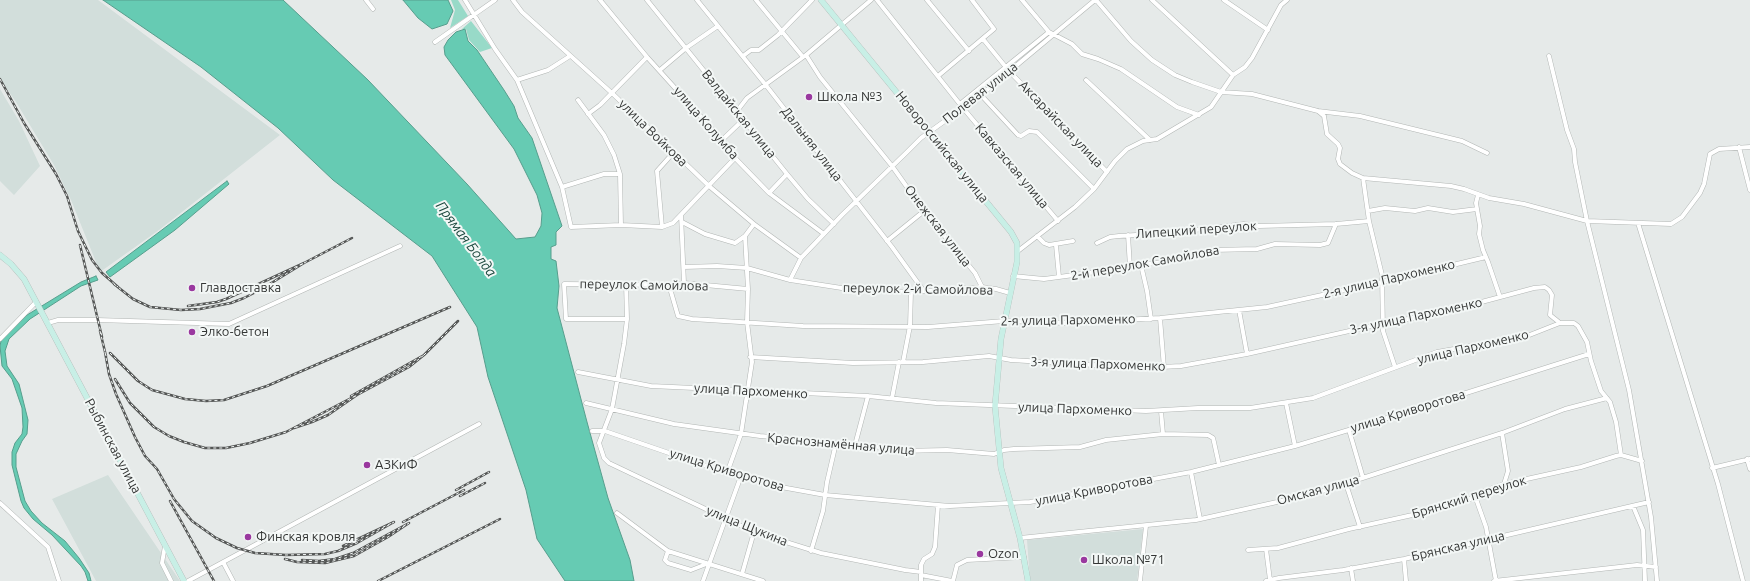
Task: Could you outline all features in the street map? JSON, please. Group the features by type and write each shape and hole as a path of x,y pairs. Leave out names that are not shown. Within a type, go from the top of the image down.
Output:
{"street":[{"path":"366,0 373,9"},
{"path":"465,0 517,80 562,187 571,226 662,227 673,223 735,158"},
{"path":"435,42 495,0"},
{"name":"улица Войкова","path":"513,0 522,12 674,152 708,186 754,224 801,258"},
{"name":"улица Колумба","path":"600,0 647,57 722,140 735,158 769,193 824,234"},
{"name":"Валдайская улица","path":"647,0 787,174 808,199 834,224"},
{"name":"Дальняя улица","path":"697,0 743,56 857,202 923,290"},
{"name":"Онежская улица","path":"756,0 805,56 820,77 892,166 924,211 975,273 982,287"},
{"path":"743,56 751,50 759,50 778,35 812,0"},
{"name":"Новороссийская улица","path":"821,0 1011,232 1017,243 1018,251"},
{"path":"737,111 747,98 805,56 871,0"},
{"name":"Кавказская улица","path":"877,0 962,106 1058,220"},
{"path":"927,0 969,51"},
{"path":"938,76 983,40 994,29 972,0"},
{"path":"1022,0 1049,32 1072,44 1082,54 1098,58 1121,69 1177,107 1198,115"},
{"path":"1095,0 1131,41 1163,69 1175,75 1220,92 1252,94 1318,111 1374,119 1462,141 1487,153"},
{"name":"Полевая улица","path":"790,280 801,258 892,166 929,132 962,106 981,94 1008,69 1095,0"},
{"path":"1152,0 1233,75"},
{"path":"1224,0 1268,30"},
{"path":"1280,0 1281,5"},
{"path":"1028,581 1020,538 1009,503 999,452 995,406 1004,321 1018,251 1075,207 1094,189 1115,161 1127,149 1143,142 1157,139 1211,107 1233,75 1245,67 1252,58 1281,5 1287,0"},
{"path":"660,70 686,48 718,26"},
{"path":"962,106 1008,69 1049,32"},
{"name":"Аксарайская улица","path":"983,40 1008,69 1107,172"},
{"path":"517,80 548,70 570,56"},
{"path":"1549,56 1566,125 1574,149 1575,162 1587,221 1629,390 1649,502 1657,581"},
{"path":"588,114 611,94 647,57"},
{"path":"1086,80 1150,140"},
{"path":"981,94 1018,135 1021,136 1029,131 1037,132 1094,189"},
{"path":"578,100 604,135 614,155 620,174 621,226"},
{"path":"1318,111 1324,116 1327,134 1338,144 1340,148 1338,159 1340,164 1352,174 1363,178 1451,186 1464,189 1478,195 1524,204 1587,221 1671,224 1682,217 1700,194 1705,179 1710,154 1719,149 1750,147"},
{"path":"722,140 744,119"},
{"path":"1740,147 1750,190"},
{"path":"662,227 657,171 674,152"},
{"path":"562,187 604,174 620,174"},
{"path":"769,193 787,174"},
{"path":"1363,178 1369,221 1382,282 1382,324 1384,339 1395,367"},
{"path":"1478,195 1476,203 1480,226 1479,234 1500,297"},
{"path":"1368,211 1385,208 1415,211 1428,208 1452,212 1477,209"},
{"path":"887,241 924,211"},
{"path":"681,215 684,283"},
{"name":"Липецкий переулок","path":"1097,243 1110,237 1170,233 1244,224 1259,226 1336,224 1369,221"},
{"path":"682,222 705,234 735,243 745,236 754,224"},
{"path":"1638,223 1712,468 1743,581"},
{"name":"2-й переулок Самойлова","path":"1013,276 1044,279 1130,267 1223,249 1252,250 1275,244 1320,245 1328,243 1336,224"},
{"path":"1128,235 1130,267"},
{"path":"727,473 741,434 752,362 750,357 747,322 748,289 745,236"},
{"path":"1037,236 1044,243 1056,245 1073,241"},
{"path":"1056,245 1059,277"},
{"path":"48,322 58,320 112,320 229,324 400,246"},
{"path":"0,255 11,264 24,279 36,302 0,339"},
{"name":"2-я улица Пархоменко","path":"669,285 678,316 692,319 803,326 928,327 1004,321 1065,323 1160,318 1267,307 1382,282 1486,257"},
{"path":"1141,265 1147,291 1150,318"},
{"name":"переулок 2-й Самойлова","path":"684,267 717,266 747,268 790,280 848,289 911,292 982,287 996,289 1010,294"},
{"path":"605,431 612,409 618,379 627,319 626,283"},
{"name":"переулок Самойлова","path":"627,319 566,319 564,284 626,283 669,285 684,283 748,289"},
{"name":"3-я улица Пархоменко","path":"750,357 853,363 901,362 989,356 1011,360 1164,368 1247,354 1444,312 1534,288 1545,287 1550,290 1552,296 1550,315 1560,323"},
{"path":"892,398 910,326 911,292"},
{"name":"Рыбинская улица","path":"36,302 48,322 184,581"},
{"path":"1240,310 1247,354"},
{"path":"1160,318 1164,368"},
{"path":"1560,323 1574,323 1578,326 1587,342 1589,354 1601,390 1610,402 1616,422 1621,455 1642,461"},
{"name":"улица Пархоменко","path":"578,372 652,386 868,396 936,403 1161,411 1198,408 1250,408 1313,398 1330,393 1437,352 1527,336 1560,323"},
{"name":"улица Криворотова","path":"592,431 605,431 727,473 782,487 825,495 938,506 969,506 1030,502 1191,472 1295,446 1589,354"},
{"path":"855,445 868,396"},
{"name":"Омская улица","path":"1020,538 1146,526 1200,519 1313,494 1502,433 1565,409 1607,398"},
{"name":"Краснознамённая улица","path":"586,403 674,424 741,434 874,446 899,451 948,450 987,454 1014,449 1080,447 1106,440 1163,434 1208,435 1213,438 1219,464"},
{"path":"1286,403 1295,446"},
{"path":"1161,411 1163,434"},
{"path":"188,581 479,424"},
{"path":"1349,430 1363,478"},
{"name":"улица Щукина","path":"605,431 600,438 599,443 604,458 609,463 754,532 811,551 921,573 952,581"},
{"path":"1502,433 1508,471 1504,484"},
{"path":"811,551 823,511 836,443"},
{"name":"Брянский переулок","path":"1248,550 1266,549 1291,544 1426,512 1466,501 1481,492 1504,484 1581,467 1621,455"},
{"path":"1712,468 1749,459 1750,469"},
{"path":"1191,472 1200,519"},
{"path":"702,581 741,476"},
{"path":"1346,484 1360,527"},
{"path":"1475,496 1489,539 1495,581 1644,565 1656,567"},
{"name":"Брянская улица","path":"1268,580 1404,559 1649,502"},
{"path":"0,503 48,547 59,581"},
{"path":"920,581 921,565 924,559 932,554 935,547 938,506"},
{"path":"1633,506 1643,530 1645,581"},
{"path":"616,513 668,551 763,581"},
{"path":"1140,581 1146,526"},
{"path":"742,574 754,532"},
{"path":"165,546 162,564 171,581"},
{"path":"1266,549 1268,580"},
{"path":"668,551 665,560 668,563 691,570 709,563"},
{"path":"952,581 957,565 967,560 1024,557"},
{"path":"1404,559 1406,581"},
{"path":"223,562 233,581"},
{"path":"1351,568 1353,581"},
{"path":"1303,574 1304,581"},
{"path":"746,581 749,576"}],"shaded area":[{"path":"0,0 98,0 280,135 159,230 100,272 71,200 54,165 16,102 0,79"},
{"path":"451,0 458,0 468,16 450,28 455,10"},
{"path":"471,21 492,48 480,52 469,40 466,29 462,29"},
{"path":"0,89 19,121 40,166 14,195 0,181"},
{"path":"108,475 180,581 96,581 52,499"},
{"name":"Школа №71","path":"1143,529 1137,581 1030,581 1027,540"}],"water":[{"name":"Прямая Болда","path":"103,0 283,0 368,80 467,184 516,239 535,237 541,226 542,213 537,195 514,149 445,55 444,47 448,40 456,32 465,29 468,41 477,50 504,90 514,106 518,118 532,138 562,226 556,232 556,245 551,247 551,259 556,261 559,286 557,308 608,498 630,560 634,581 565,581 537,539 526,490 488,377 477,327 432,256 333,180 278,128 201,67"},
{"path":"403,0 448,0 453,11 447,24 432,29 418,18"},
{"path":"227,181 229,184 175,230 110,277 106,272"},
{"path":"96,276 98,280 81,286 30,319 9,339 5,351 7,366 19,384 28,420 27,434 16,454 16,467 25,501 31,511 42,523 65,541 79,558 89,573 91,581 88,581 81,566 52,535 33,519 24,508 21,501 12,465 12,452 15,443 22,434 22,408 12,379 2,366 0,346 1,341 27,315 81,282"}],"railway":[{"path":"0,79 24,123 56,174 67,196 78,231 92,260 102,273 118,287"},
{"path":"304,263 352,238"},
{"path":"80,245 102,337"},
{"path":"114,284 133,299 150,307 181,310 200,309 231,303 244,298 304,263 226,299 217,302 188,306"},
{"path":"110,353 138,381 152,390 185,399 206,401 224,400 267,386 450,307"},
{"path":"424,355 458,321"},
{"path":"100,331 106,356"},
{"path":"105,352 109,374 116,394 135,437 145,456 157,469 174,499 192,521 216,538 237,548 255,553 286,555 325,554 338,551 357,543 394,522 343,546"},
{"path":"351,396 424,355 409,367 357,395"},
{"path":"115,379 130,403 154,427 169,436 205,448 226,448 250,443 286,432 357,395 328,415 294,428"},
{"path":"456,490 489,472"},
{"path":"460,496 485,483"},
{"path":"403,522 464,490"},
{"path":"170,501 214,581"},
{"path":"378,581 500,519"},
{"path":"285,559 297,562 325,563 354,556 388,537 409,523 353,553 335,559 319,561 302,560"}],"place":[{"name":"Школа №3","path":"809,97"},
{"name":"Главдоставка","path":"192,288"},
{"name":"Элко-бетон","path":"192,332"},
{"name":"АЗКиФ","path":"367,465"},
{"name":"Финская кровля","path":"248,537"},
{"name":"Ozon","path":"980,554"},
{"name":"Школа №71","path":"1084,560"}]}
